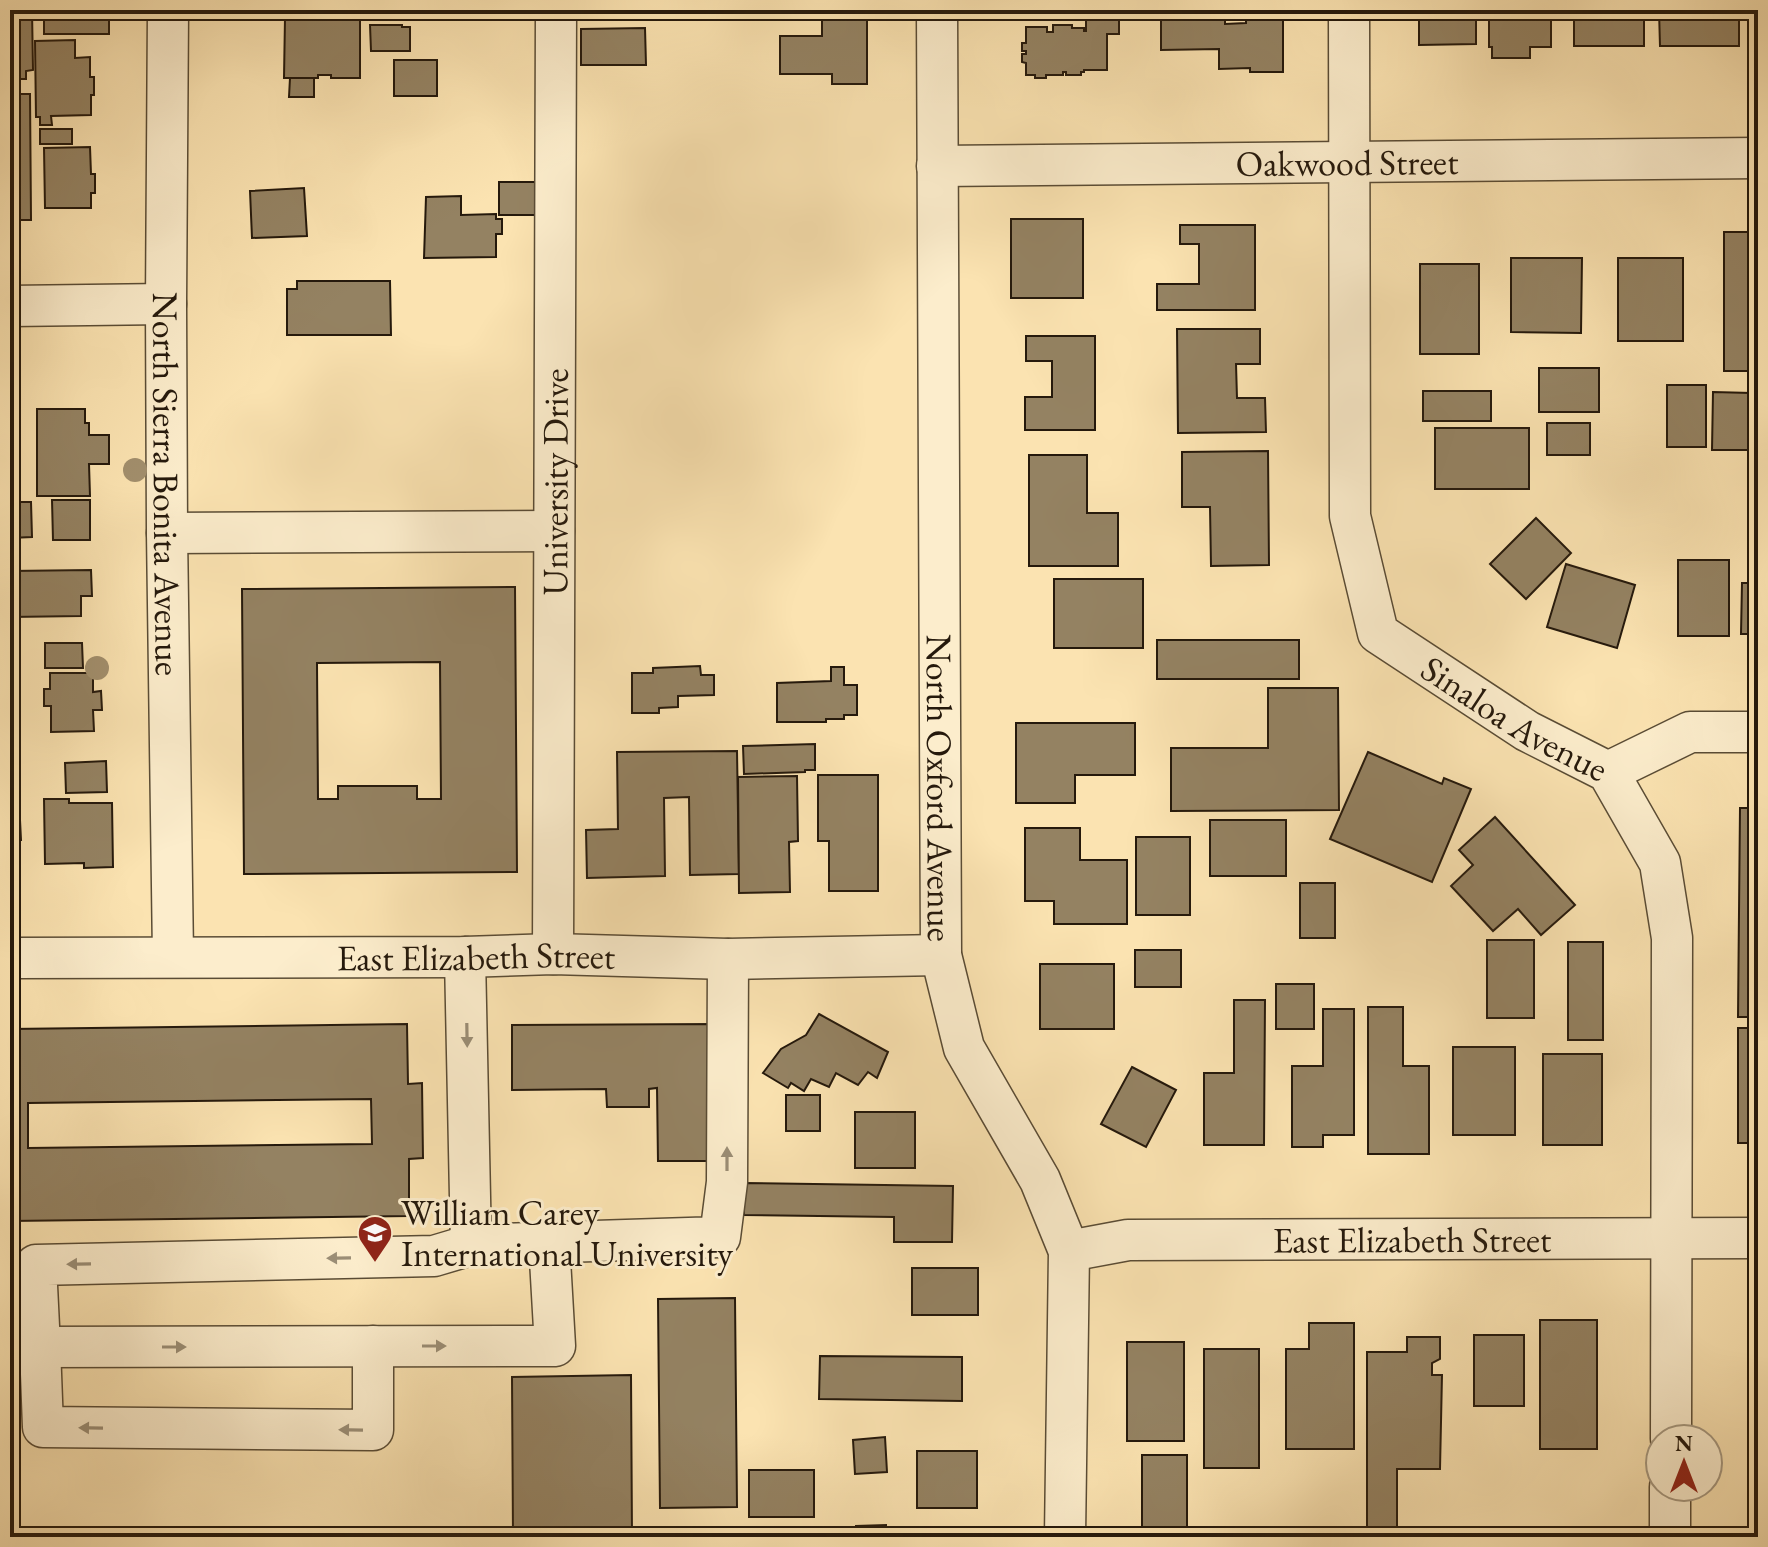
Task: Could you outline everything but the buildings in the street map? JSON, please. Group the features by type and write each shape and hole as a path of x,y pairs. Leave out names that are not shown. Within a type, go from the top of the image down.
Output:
{"street":[{"name":"North Sierra Bonita Avenue","path":"168,10 167,533 173,956"},
{"name":"University Drive","path":"553,954 556,10"},
{"name":"North Oxford Avenue","path":"937,10 941,955 964,1048 1040,1180 1069,1251 1065,1537"},
{"name":"Sinaloa Avenue","path":"1349,10 1350,516 1378,633 1527,731 1608,772 1660,863 1672,938 1671,1423"},
{"name":"Oakwood Street","path":"937,166 1758,158"},
{"path":"10,306 166,304"},
{"path":"167,533 554,531"},
{"path":"1608,772 1690,732 1758,732"},
{"name":"East Elizabeth Street","path":"10,958 553,954 728,959 941,955"},
{"path":"465,957 471,1245"},
{"path":"373,1346 373,1430 43,1427 36,1265 434,1256 471,1245 720,1237 727,1182 728,959"},
{"name":"East Elizabeth Street","path":"1069,1251 1128,1240 1758,1238"},
{"path":"40,1347 555,1346 549,1242"},
{"path":"1670,1503 1670,1537"}],"place":[{"name":"William Carey International University","path":"375,1264"}]}
